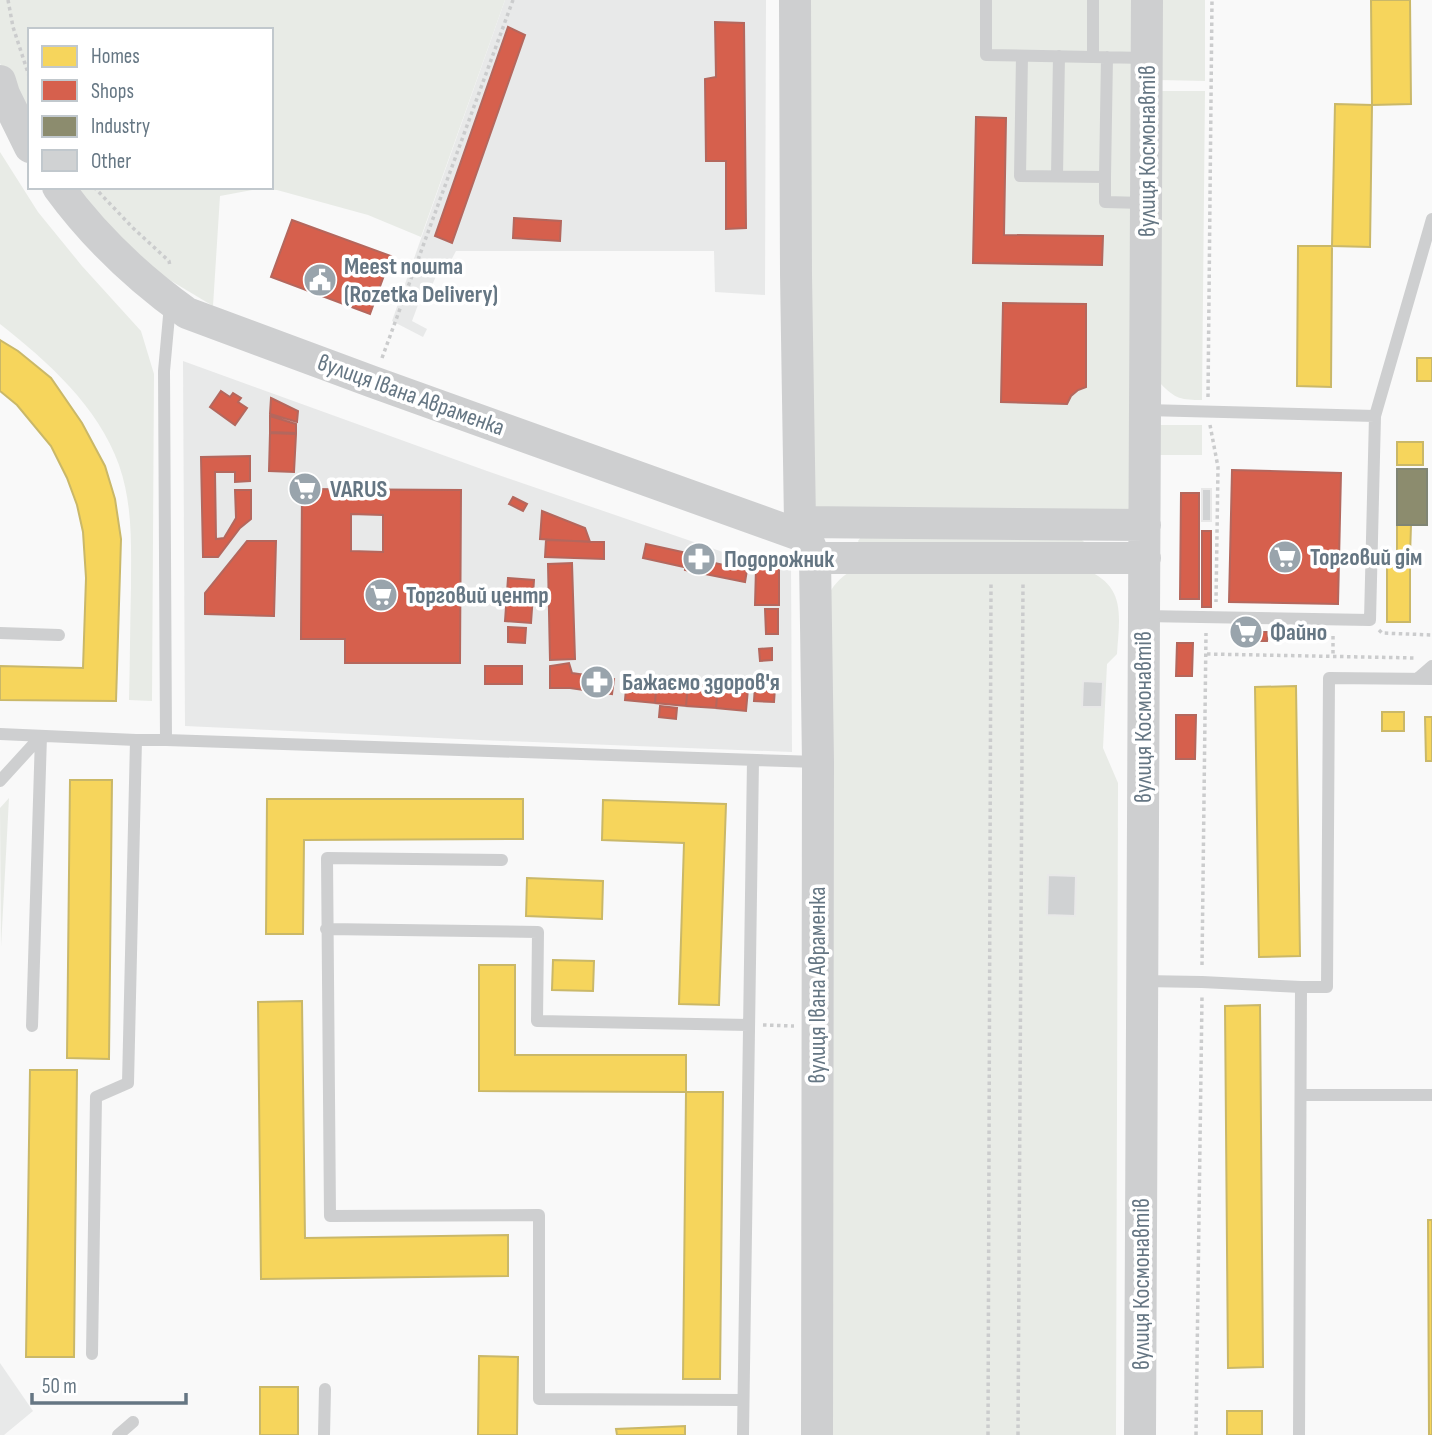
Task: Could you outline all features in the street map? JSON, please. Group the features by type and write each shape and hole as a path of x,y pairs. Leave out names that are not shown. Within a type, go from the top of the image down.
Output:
{"street":[{"name":"вулиця Івана Авраменка","path":"795,0 796,275 818,762 817,1435"},
{"name":"вулиця Космонавтів","path":"1140,1435 1147,0"},
{"path":"9,87 28,141"},
{"name":"вулиця Івана Авраменка","path":"59,189 75,210 122,259 187,313 807,539"},
{"path":"807,539 1145,525"},
{"path":"807,539 991,557 1145,558"}],"lane":[{"path":"986,0 986,55 1147,58"},
{"path":"1093,0 1093,57"},
{"path":"1022,55 1020,176 1105,177"},
{"path":"1057,176 1059,56"},
{"path":"1107,57 1105,202 1146,202"},
{"path":"1144,616 1370,620 1375,416 1426,264 1432,219"},
{"path":"166,740 164,371 170,301"},
{"path":"1145,410 1375,416"},
{"path":"0,633 59,635"},
{"path":"1417,679 1432,666"},
{"path":"1142,981 1327,987 1329,678 1432,679"},
{"path":"0,734 818,762"},
{"path":"0,781 41,736"},
{"path":"32,1026 41,736"},
{"path":"92,1354 96,1097 128,1083 136,740"},
{"path":"743,1435 752,760"},
{"path":"502,860 327,858 330,1216 539,1214 539,1399 743,1400"},
{"path":"326,929 538,932 537,1021 749,1025"},
{"path":"1300,1435 1301,987"},
{"path":"1301,1095 1432,1095"},
{"path":"324,1435 325,1389"},
{"path":"118,1435 133,1422"}],"path":[{"path":"8,0 13,27 9,87"},
{"path":"373,383 513,0"},
{"path":"1196,1435 1206,617 1216,610 1218,467 1208,412 1212,0"},
{"path":"988,1435 991,557"},
{"path":"1018,1435 1023,558"},
{"path":"1332,620 1333,656"},
{"path":"1370,620 1382,633 1432,635"},
{"path":"1206,654 1420,658"},
{"path":"749,1025 817,1027"}],"shaded area":[{"path":"0,0 505,0 421,237 368,215 277,190 257,189 273,189 273,28 28,28 28,129 9,90 0,63"},
{"path":"505,0 766,0 765,295 715,292 714,251 456,251 448,266 441,264 431,288 425,286 412,321 427,329 423,337 392,321"},
{"path":"795,0 1147,0 1145,525 800,522"},
{"path":"1159,0 1205,0 1205,81 1159,80"},
{"path":"1159,91 1205,91 1202,400 1179,398 1161,384"},
{"path":"0,152 38,212 141,331 154,374 152,701 129,700 130,526 127,495 119,465 110,444 85,404 53,369 0,324"},
{"path":"68,189 257,189 220,196 213,306 163,276"},
{"path":"183,361 487,471 752,562 791,563 792,752 185,726"},
{"path":"1157,425 1202,425 1202,455 1156,455"},
{"path":"861,537 1080,538 1084,542 861,547 858,541"},
{"path":"856,569 1090,571 1108,584 1118,604 1117,654 1107,664 1103,748 1118,783 1116,1435 823,1435 828,595 840,579"},
{"path":"9,798 1,947 0,808"},
{"path":"0,1363 33,1411 4,1435 0,1435"}],"building: Homes":[{"path":"1371,0 1410,0 1411,104 1372,105"},
{"path":"1335,104 1372,105 1370,247 1332,246"},
{"path":"1298,246 1332,246 1331,387 1297,386"},
{"path":"0,340 51,378 82,423 105,466 115,499 121,539 116,701 0,700 0,666 83,668 86,578 83,532 67,478 51,446 17,405 0,391"},
{"path":"1417,358 1432,358 1432,381 1417,381"},
{"path":"1397,442 1423,442 1423,465 1397,465"},
{"path":"1397,525 1411,525 1410,556 1397,556"},
{"path":"1387,556 1410,556 1410,622 1387,622"},
{"path":"1296,686 1300,956 1259,957 1255,687"},
{"path":"1382,712 1404,712 1404,731 1382,731"},
{"path":"1425,717 1432,717 1432,761 1426,761"},
{"path":"70,780 112,780 109,1059 67,1058"},
{"path":"267,799 523,799 523,839 304,840 303,934 266,934"},
{"path":"603,800 726,804 719,1005 679,1004 684,843 602,840"},
{"path":"527,878 603,881 602,919 526,916"},
{"path":"553,960 594,961 593,991 552,990"},
{"path":"479,965 515,965 515,1055 686,1055 686,1092 479,1091"},
{"path":"302,1001 305,1238 508,1235 508,1276 261,1279 258,1002"},
{"path":"1260,1005 1263,1367 1228,1368 1225,1006"},
{"path":"30,1070 77,1070 74,1357 26,1357"},
{"path":"686,1092 723,1092 720,1379 683,1379"},
{"path":"1428,1220 1432,1220 1432,1435 1429,1435"},
{"path":"479,1356 518,1357 517,1435 478,1435"},
{"path":"260,1387 298,1387 298,1435 260,1435"},
{"path":"1227,1411 1262,1411 1262,1435 1227,1435"},
{"path":"685,1426 685,1435 617,1435 616,1429"}],"building: Shops":[{"path":"715,22 744,23 746,228 726,229 726,161 706,161 705,79 716,77"},
{"path":"508,27 525,35 452,243 435,236"},
{"path":"976,117 1006,118 1004,235 1103,236 1102,265 973,263"},
{"path":"514,218 561,221 560,241 513,238"},
{"path":"292,220 391,256 370,314 271,277"},
{"path":"1003,303 1086,304 1086,387 1071,396 1067,404 1001,402"},
{"path":"221,391 230,397 233,393 241,398 238,402 247,408 235,425 210,407"},
{"path":"271,398 298,411 297,422 270,414"},
{"path":"270,416 296,424 296,433 270,432"},
{"path":"270,433 296,434 294,472 269,471"},
{"path":"250,456 250,481 235,482 235,472 215,472 216,539 224,538 236,518 235,490 251,490 251,519 240,528 218,557 203,557 201,457"},
{"name":"Торговий дім","path":"1232,470 1341,473 1338,604 1229,602"},
{"name":"Торговий центр","path":"302,489 461,490 460,663 345,663 345,639 301,639","holes":["351,514 383,515 383,552 351,551"]},
{"path":"1181,493 1199,493 1199,599 1180,599"},
{"path":"513,497 527,504 523,511 509,504"},
{"path":"542,511 585,528 590,542 540,539"},
{"path":"1202,531 1211,531 1211,607 1202,607"},
{"path":"546,540 604,542 604,559 545,557"},
{"path":"247,541 276,541 274,616 205,614 205,593"},
{"path":"646,544 687,553 684,567 643,558"},
{"path":"687,557 747,570 745,582 685,570"},
{"path":"572,563 575,659 550,660 548,564"},
{"path":"756,568 779,568 779,605 755,605"},
{"path":"508,578 534,580 531,623 505,621"},
{"path":"765,609 778,609 778,634 766,634"},
{"name":"Файно","path":"1237,623 1256,624 1255,641 1236,641"},
{"path":"508,627 526,628 525,643 508,642"},
{"path":"1257,632 1268,632 1267,641 1257,641"},
{"path":"1177,643 1193,643 1192,676 1176,676"},
{"path":"772,648 772,660 760,661 759,649"},
{"path":"569,663 572,673 614,679 612,694 550,688 550,666"},
{"path":"485,666 522,666 522,684 485,684"},
{"path":"627,678 657,680 655,703 625,700"},
{"path":"657,680 688,684 686,706 655,703"},
{"path":"688,684 718,686 716,708 686,706"},
{"path":"718,686 748,689 746,711 716,708"},
{"path":"755,686 775,688 774,702 754,701"},
{"path":"660,706 677,708 676,719 659,717"},
{"path":"1176,715 1196,715 1195,759 1176,759"}],"building: Industry":[{"path":"1397,469 1427,469 1427,525 1397,525"}],"building: Other":[{"path":"1202,489 1211,489 1211,521 1202,521"},
{"path":"1083,681 1103,682 1102,707 1082,707"},
{"path":"1048,875 1076,876 1075,916 1047,915"}],"place":[{"name":"Meest пошта (Rozetka Delivery)","path":"320,280"},
{"name":"VARUS","path":"305,489"},
{"name":"Торговий дім","path":"1285,557"},
{"name":"Подорожник","path":"699,559"},
{"name":"Торговий центр","path":"381,595"},
{"name":"Файно","path":"1246,632"},
{"name":"Бажаємо здоров'я","path":"597,682"}]}
